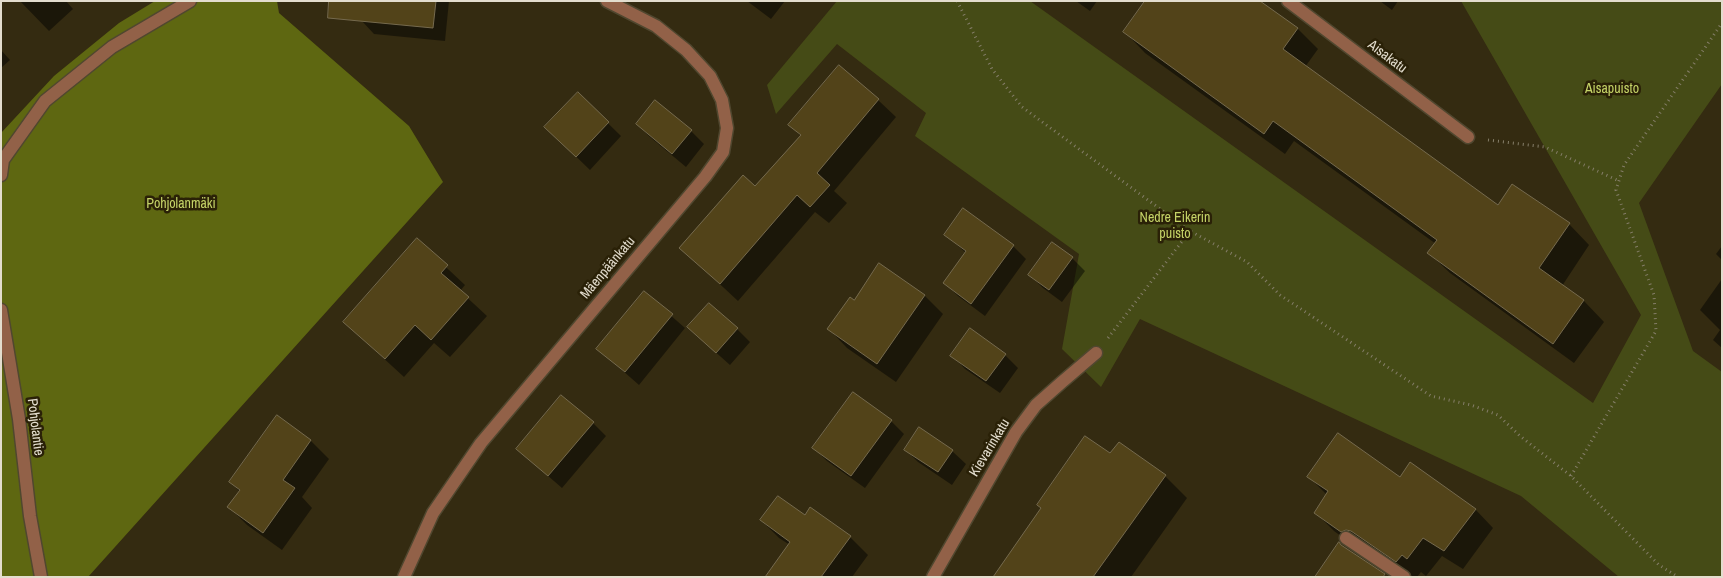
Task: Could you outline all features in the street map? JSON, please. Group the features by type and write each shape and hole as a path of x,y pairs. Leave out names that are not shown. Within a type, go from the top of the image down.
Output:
{"street":[{"path":"1,175 3,160 45,101 112,47 190,1"},
{"name":"Mäenpäänkatu","path":"404,577 433,513 481,442 705,177 723,152 727,128 722,100 710,76 686,50 656,26 608,1"},
{"name":"Aisakatu","path":"1288,1 1468,137"},
{"name":"Pohjolantie","path":"1,310 19,419 30,516 41,577"},
{"name":"Kievarinkatu","path":"933,577 1016,432 1036,405 1096,353"},
{"path":"1346,538 1404,577"}],"path":[{"path":"957,1 992,69 1022,107 1190,231 1248,262 1280,295 1432,396 1471,405 1498,415 1520,436 1571,476 1659,566 1678,577"},
{"path":"1571,476 1656,331 1654,295 1616,190 1624,164 1722,23"},
{"path":"1468,137 1545,147 1619,181"},
{"path":"1096,353 1190,231"}],"green space":[{"name":"Pohjolanmäki","path":"155,1 277,1 279,13 409,126 443,182 88,577 1,577 1,133 54,76 119,23"},
{"name":"Nedre Eikerin puisto","path":"837,1 1030,1 1593,403 1641,315 1461,1 1722,1 1722,84 1639,203 1693,351 1722,372 1722,577 1619,577 1521,496 1140,319 1101,387 1062,349 1079,254 915,136 926,113 837,44 776,114 767,85"}],"building":[{"path":"329,1 436,1 433,28 328,18"},
{"path":"1145,1 1260,1 1298,28 1283,49 1498,205 1512,184 1570,223 1539,268 1584,300 1553,344 1427,253 1437,240 1273,121 1264,134 1123,32"},
{"path":"839,65 879,99 817,173 830,185 810,207 797,195 720,284 679,248 743,175 755,186 801,135 788,125"},
{"path":"578,92 609,122 576,157 544,127"},
{"path":"655,100 692,130 672,154 636,124"},
{"path":"963,208 1014,245 971,304 943,283 966,251 944,235"},
{"path":"417,238 448,265 441,273 469,297 431,340 415,325 385,359 343,322"},
{"path":"1052,242 1073,257 1049,290 1028,275"},
{"path":"879,263 925,295 877,364 827,329 850,297 854,300"},
{"path":"644,291 673,314 625,372 596,349"},
{"path":"709,303 738,328 716,353 687,327"},
{"path":"970,328 1006,354 986,381 950,356"},
{"path":"853,392 892,420 851,476 812,448"},
{"path":"561,395 594,422 548,476 516,449"},
{"path":"277,415 311,440 283,480 295,488 263,533 227,507 240,490 229,482"},
{"path":"919,427 953,450 938,472 904,450"},
{"path":"1338,433 1400,477 1410,462 1476,509 1444,551 1423,538 1407,559 1402,555 1396,562 1351,531 1341,532 1314,513 1328,491 1307,477"},
{"path":"1085,436 1110,453 1119,442 1166,475 1093,577 993,577 1041,508 1037,505"},
{"path":"778,496 805,515 810,507 851,536 821,577 765,577 790,542 760,520"},
{"path":"1339,542 1385,574 1383,577 1315,577"}],"park label":[{"name":"Aisapuisto","path":"1612,89"}]}
